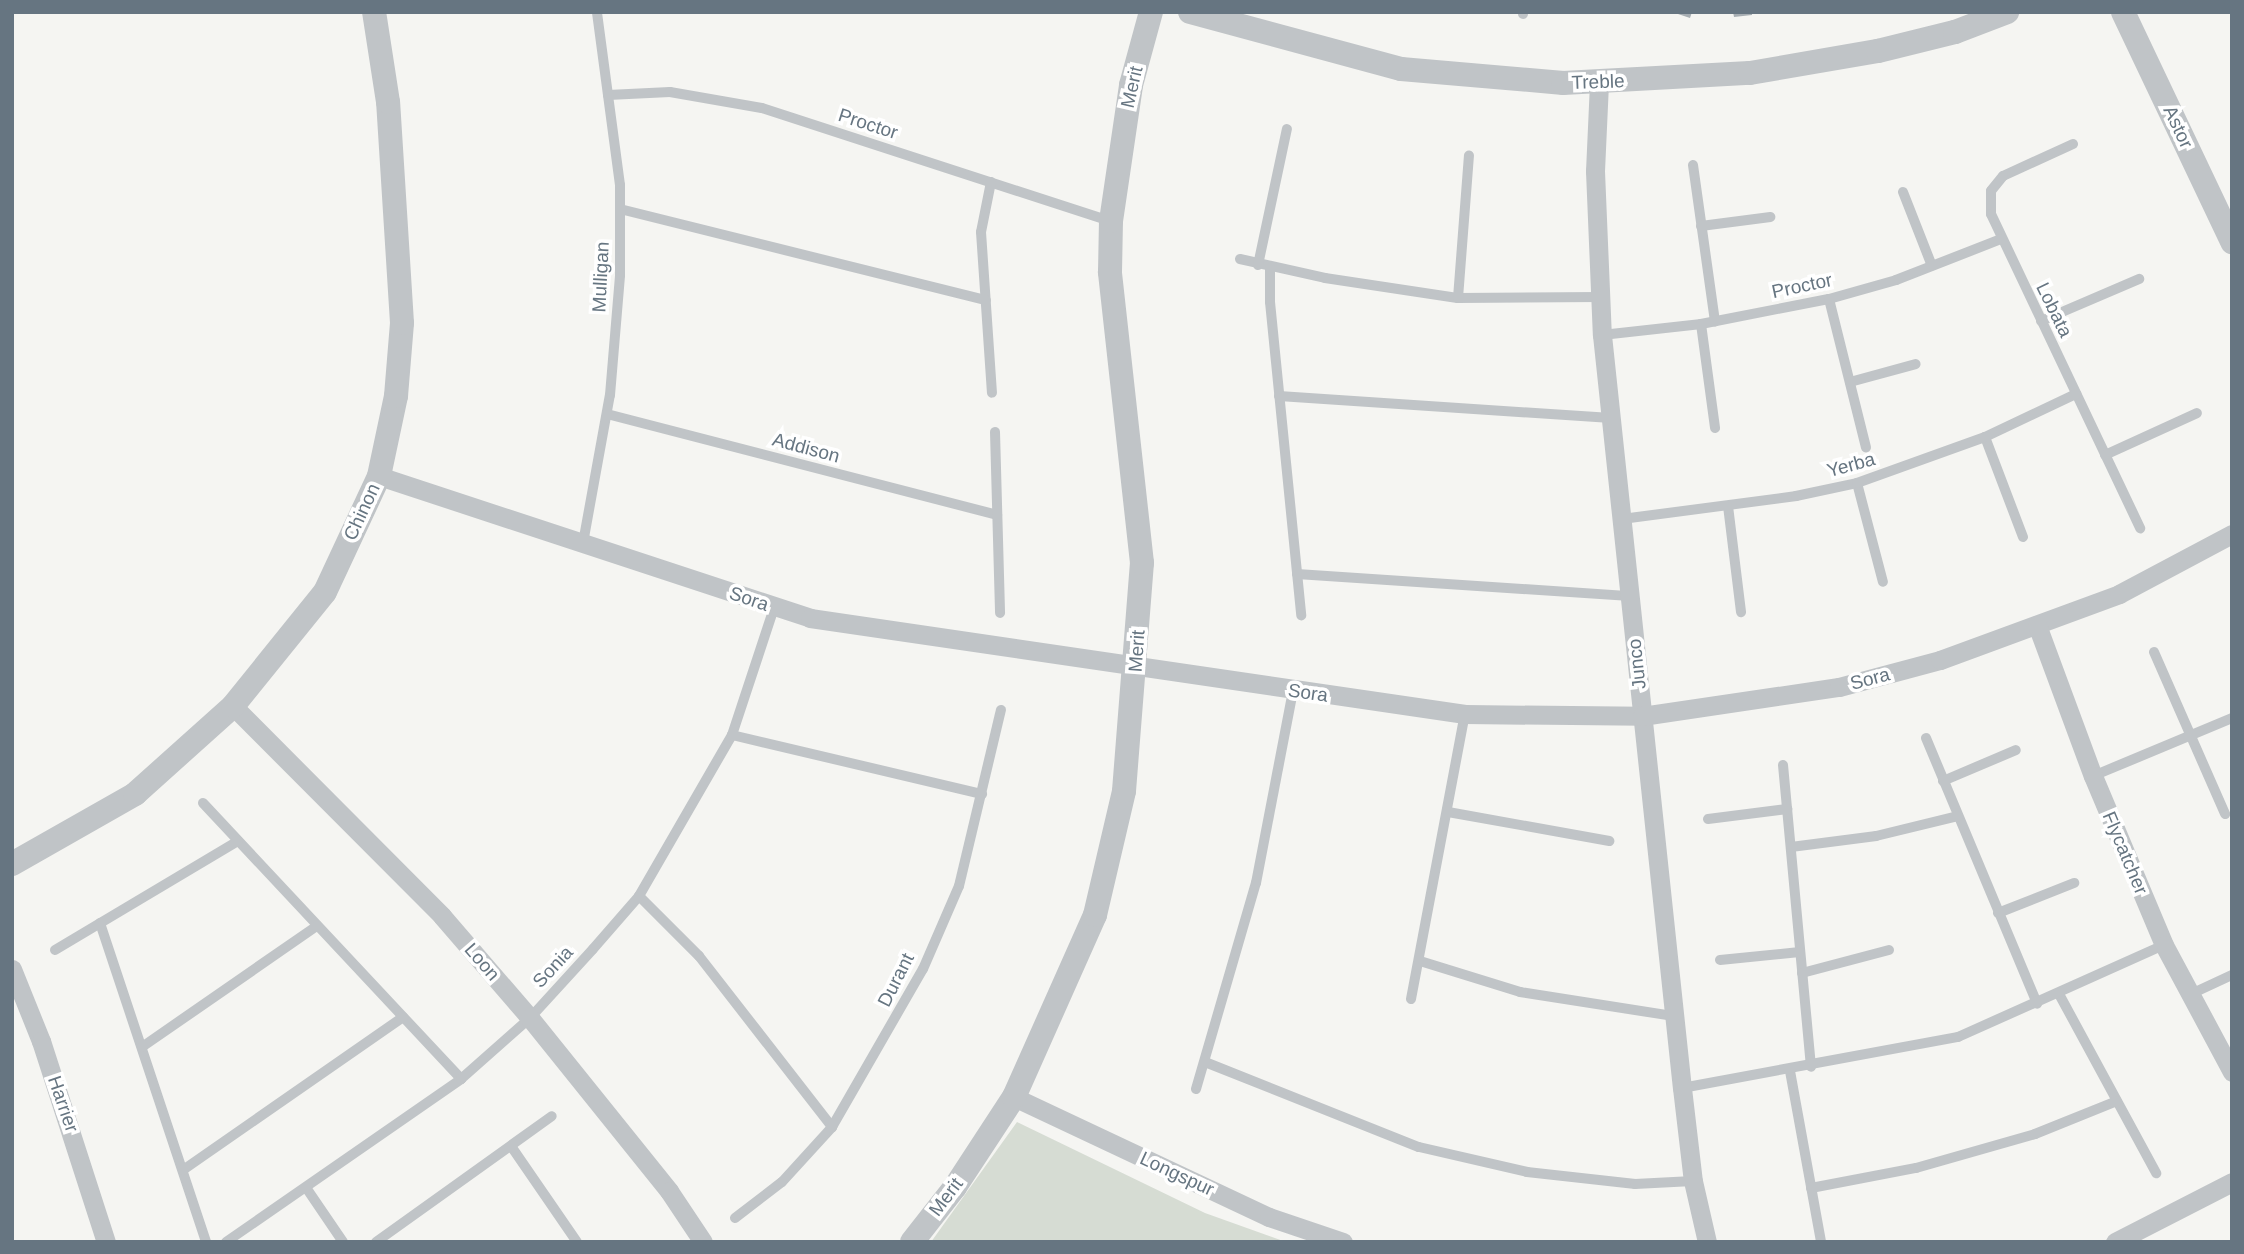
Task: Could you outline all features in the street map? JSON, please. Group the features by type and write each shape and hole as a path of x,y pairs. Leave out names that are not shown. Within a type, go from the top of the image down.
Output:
{"street":[{"name":"Chinon","path":"12,864 135,794 233,706 325,592 379,476 396,396 402,323 388,102 374,12"},
{"name":"Merit","path":"912,1242 955,1187 1014,1097 1095,915 1124,791 1136,667 1142,563 1110,272 1111,221 1131,85 1151,12"},
{"name":"Treble","path":"1190,12 1306,47 1401,69 1599,83 1737,75 1866,53 1955,32 2007,12"},
{"name":"Astor","path":"2123,12 2232,242"},
{"name":"Junco","path":"1599,83 1595,171 1602,335 1682,1088 1693,1181 1707,1242"},
{"name":"Sora","path":"379,476 774,608 877,630 1465,714 1642,716 1839,687 1940,660 2119,594 2232,534"},
{"name":"Flycatcher","path":"2037,625 2093,776 2164,945 2232,1072"},
{"name":"Loon","path":"233,706 442,916 530,1018 669,1191 702,1242"},
{"name":"Harrier","path":"12,969 41,1041 106,1242"},
{"name":"Longspur","path":"1014,1097 1269,1217 1343,1242"},
{"path":"2115,1242 2232,1182"}],"lane":[{"name":"Mulligan","path":"583,543 607,414 620,275 620,209 597,12"},
{"name":"Proctor","path":"608,94 670,92 712,96 1111,221"},
{"path":"1258,264 1287,129"},
{"name":"Lobata","path":"2073,144 2003,176 1991,191 1991,214 2140,528"},
{"path":"1458,298 1469,155"},
{"path":"1693,165 1715,321"},
{"path":"991,182 981,232 992,393"},
{"path":"1903,192 1932,266"},
{"path":"620,209 986,300"},
{"path":"1701,226 1770,217"},
{"name":"Proctor","path":"1602,335 1701,324 1829,299 1932,266 2001,239"},
{"path":"1240,259 1270,268 1458,298 1600,297"},
{"path":"1270,268 1279,396 1301,615"},
{"path":"2040,321 2139,279"},
{"path":"1829,299 1866,447"},
{"path":"1701,324 1716,428"},
{"path":"1850,382 1916,364"},
{"name":"Yerba","path":"1622,519 1728,506 1857,483 1985,437 2076,394"},
{"path":"1279,396 1611,418"},
{"path":"2105,455 2197,413"},
{"name":"Addison","path":"607,414 997,515"},
{"path":"995,432 1000,613"},
{"path":"1985,437 2023,537"},
{"path":"1857,483 1884,582"},
{"path":"1728,506 1741,612"},
{"path":"1297,574 1630,596"},
{"name":"Sonia","path":"226,1242 307,1189 461,1079 530,1018 639,896 732,734 774,608"},
{"path":"2154,652 2225,814"},
{"path":"1196,1089 1256,883 1293,691"},
{"name":"Durant","path":"735,1218 782,1182 832,1127 923,969 959,886 1001,710"},
{"path":"1411,999 1465,714"},
{"path":"2093,776 2232,718"},
{"path":"732,734 982,794"},
{"path":"1926,738 2037,1004"},
{"path":"1943,781 2016,750"},
{"path":"1783,765 1811,1067"},
{"path":"203,803 461,1079"},
{"path":"1708,819 1787,809"},
{"path":"1448,812 1609,841"},
{"path":"1791,847 1876,836 1958,816"},
{"path":"55,950 238,841"},
{"path":"1998,912 2074,883"},
{"path":"639,896 699,956 832,1127"},
{"path":"100,923 206,1242"},
{"path":"142,1047 317,926"},
{"path":"1682,1088 1790,1071 1958,1037 2059,995 2164,945"},
{"path":"1802,972 1889,950"},
{"path":"1720,960 1800,952"},
{"path":"1420,961 1520,992 1674,1016"},
{"path":"2190,995 2232,975"},
{"path":"2059,995 2156,1174"},
{"path":"183,1170 402,1017"},
{"path":"1205,1062 1419,1147 1527,1172 1635,1184 1693,1181"},
{"path":"1790,1071 1821,1242"},
{"path":"1811,1188 1916,1168 2035,1134 2117,1101"},
{"path":"376,1242 552,1116"},
{"path":"511,1146 577,1242"},
{"path":"307,1189 343,1242"}],"shaded area":[{"path":"1017,1122 1205,1213 1286,1242 931,1242"}],"building":[{"path":"1672,12 1692,12 1690,18"},
{"path":"1733,12 1752,12 1752,15 1734,17"}]}
